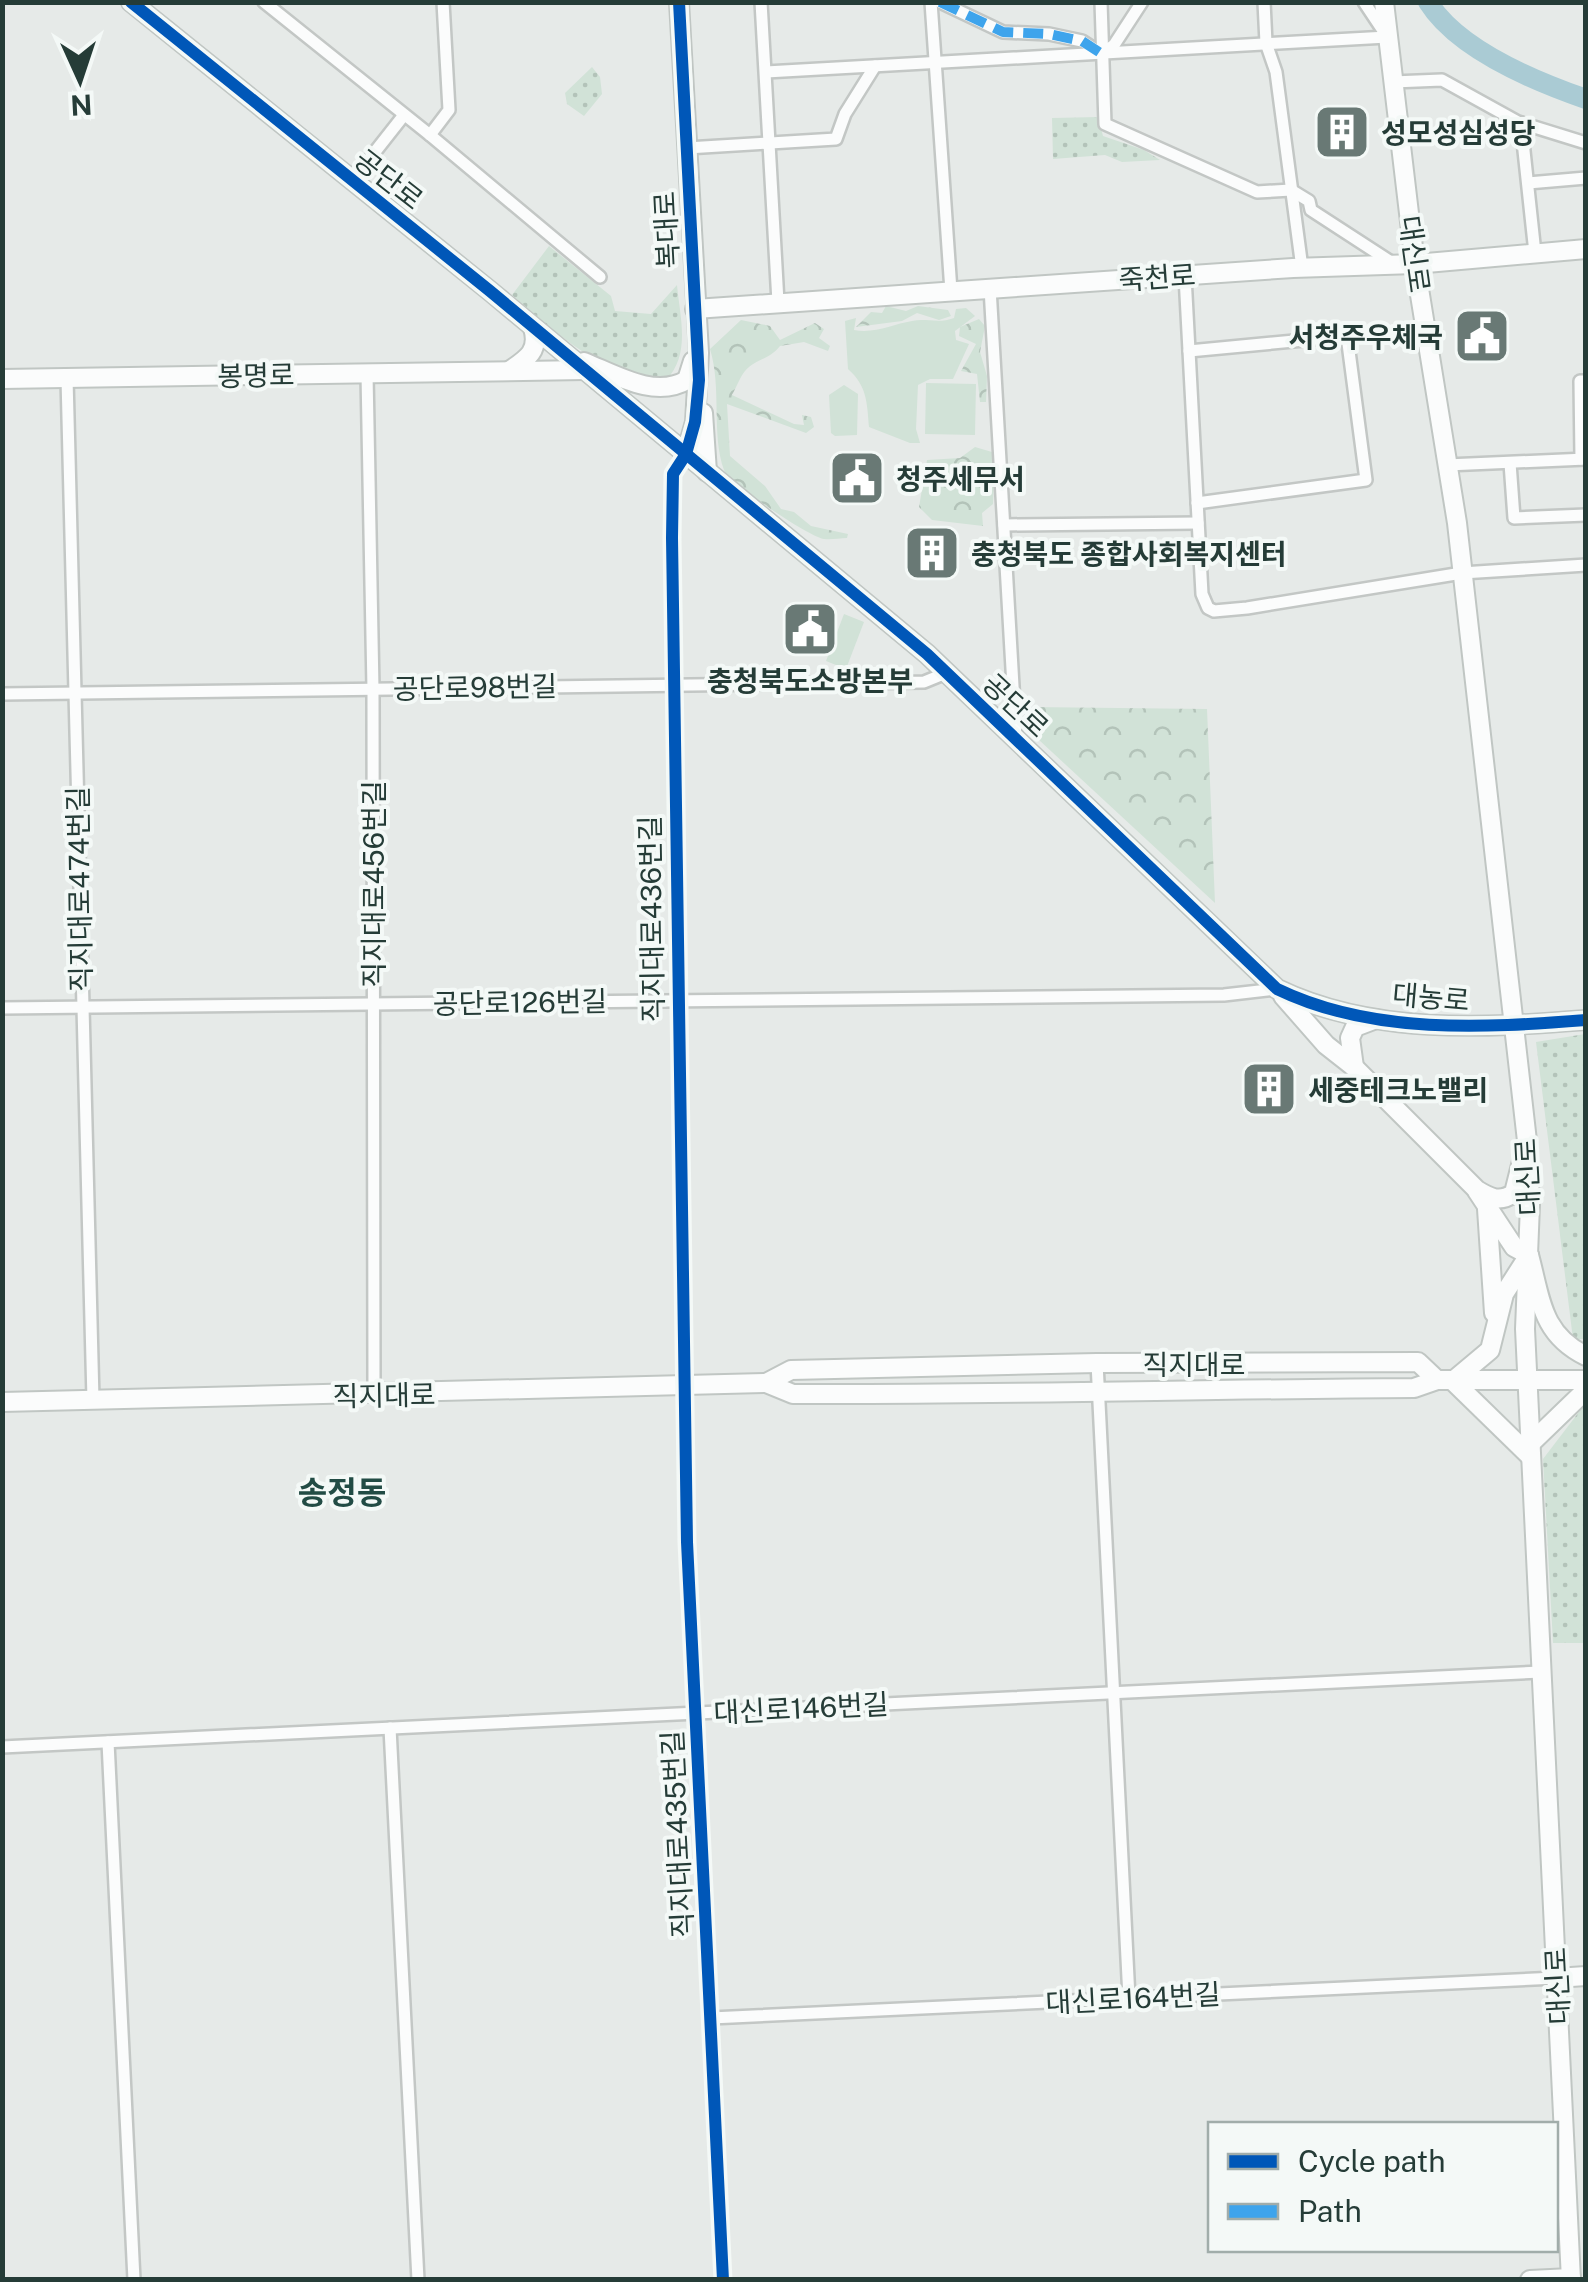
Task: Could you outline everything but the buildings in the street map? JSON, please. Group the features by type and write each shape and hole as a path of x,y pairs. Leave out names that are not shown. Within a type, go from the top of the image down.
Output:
{"street":[{"name":"공단로","path":"131,2 568,356 946,673 1277,990 1326,1044 1477,1190 1486,1209"},
{"path":"264,2 600,276"},
{"path":"430,135 450,110 443,2"},
{"name":"복대로","path":"680,2 699,348 696,422 686,454"},
{"path":"760,2 778,302"},
{"path":"931,2 950,291"},
{"path":"940,2 1003,32 1049,34 1082,41 1102,54"},
{"path":"1101,2 1105,124 1257,192 1291,190 1309,201 1311,210 1394,265"},
{"path":"1102,54 1114,45 1142,2"},
{"path":"1264,2 1266,43 1276,72 1302,268"},
{"path":"1364,2 1387,34"},
{"name":"대신로","path":"1384,2 1415,264 1462,573 1527,1141 1527,1380 1572,2278"},
{"path":"766,72 1387,34"},
{"path":"687,148 836,139 845,114 875,66"},
{"path":"1393,82 1442,80 1521,123 1586,144"},
{"path":"352,181 404,116"},
{"path":"1521,123 1535,253"},
{"path":"1528,183 1586,178"},
{"name":"죽천로","path":"695,309 1302,268 1415,264 1586,249"},
{"path":"1185,276 1202,594 1208,608 1247,608 1462,573 1586,565"},
{"path":"990,288 1016,738"},
{"path":"509,371 533,351 533,328"},
{"path":"1189,351 1347,336 1366,480 1197,503"},
{"path":"568,356 639,383 665,388 687,380 699,348"},
{"path":"699,348 707,472"},
{"name":"봉명로","path":"2,379 585,370"},
{"name":"직지대로456번길","path":"367,374 373,689 374,1395"},
{"name":"직지대로474번길","path":"67,378 94,1400"},
{"path":"1448,465 1584,459 1580,381 1586,380"},
{"name":"직지대로436번길","path":"686,454 674,474 672,683 686,1386"},
{"path":"1510,463 1514,518 1586,514"},
{"path":"1004,526 1198,523"},
{"name":"공단로98번길","path":"2,694 924,682 946,673"},
{"name":"대농로","path":"1277,990 1320,1007 1415,1024 1512,1026 1586,1020"},
{"name":"공단로126번길","path":"2,1008 1224,995 1277,990"},
{"path":"1354,1067 1350,1038 1354,1027 1378,1018"},
{"path":"1477,1190 1492,1199 1506,1199 1514,1193 1527,1141"},
{"path":"1486,1209 1514,1247 1529,1255 1552,1330 1568,1348 1586,1356"},
{"path":"1486,1209 1496,1335"},
{"path":"1529,1255 1504,1294 1496,1335 1484,1358 1445,1380 1530,1451 1586,1390"},
{"name":"직지대로","path":"766,1384 791,1370 1418,1362 1445,1380"},
{"path":"1097,1364 1129,1998"},
{"name":"직지대로","path":"2,1402 766,1384 793,1394 971,1394 1414,1388 1445,1380 1586,1380"},
{"name":"직지대로435번길","path":"686,1386 687,1542 723,2280"},
{"name":"대신로146번길","path":"2,1748 1540,1672"},
{"path":"390,1728 418,2280"},
{"path":"108,1742 134,2280"},
{"path":"1556,1978 1586,1976"},
{"name":"대신로164번길","path":"711,2018 1556,1978"},
{"path":"1530,2280 1572,2278"}],"green space":[{"path":"592,67 600,77 602,94 584,116 567,104 565,93"},
{"path":"1098,117 1103,136 1144,150 1160,160 1122,162 1105,155 1053,159 1052,118"},
{"path":"549,246 611,296 615,311 651,314 677,285 681,347 674,370 666,380 642,377 600,362 564,339 512,295"},
{"path":"886,306 906,311 918,306 948,310 951,316 939,320 917,313 902,321 856,327 871,312 882,313"},
{"path":"966,308 975,316 955,331 956,340 969,344 953,379 930,379 918,385 916,429 920,443 869,427 862,388 848,369 845,321 856,318 854,330 869,331 917,320 948,320 954,318 956,309"},
{"path":"979,319 985,326 980,352 987,376 986,402 980,402 977,374 961,371 976,344 959,336 960,327"},
{"path":"741,320 770,326 780,340 815,323 824,329 819,338 830,346 828,351 804,342 780,346 745,371 732,395 794,424 804,425 802,415 811,417 814,427 806,433 727,404 730,456 765,486 781,509 794,512 811,526 848,534 847,538 824,539 803,529 754,497 724,470 710,349"},
{"path":"926,383 976,384 975,435 925,434"},
{"path":"844,385 858,394 857,435 835,436 831,433 829,395"},
{"path":"975,447 992,452 995,461 993,504 982,513 983,526 932,520 919,507 927,460 960,458"},
{"path":"844,614 864,622 846,669 826,661"},
{"path":"1031,707 1207,709 1215,903 1039,740"},
{"path":"1585,1034 1585,1339 1573,1339 1536,1042"},
{"path":"1585,1404 1585,1643 1553,1643 1543,1459"}],"waterway":[{"path":"1428,2 1441,19 1477,49 1521,73 1586,99"}],"marked path":[{"path":"940,2 1003,32 1049,34 1082,41 1102,54"}],"cycle path":[{"path":"131,2 490,291 927,654 1277,989 1351,1014 1429,1025 1586,1020"},
{"path":"679,2 699,380 695,422 686,454 673,474 672,538 687,1542 723,2280"}],"place":[{"name":"성모성심성당","path":"1342,132"},
{"name":"서청주우체국","path":"1482,336"},
{"name":"청주세무서","path":"857,478"},
{"name":"충청북도 종합사회복지센터","path":"932,553"},
{"name":"충청북도소방본부","path":"810,629"},
{"name":"세중테크노밸리","path":"1269,1089"}],"district":[{"name":"송정동","path":"342,1492"}]}
